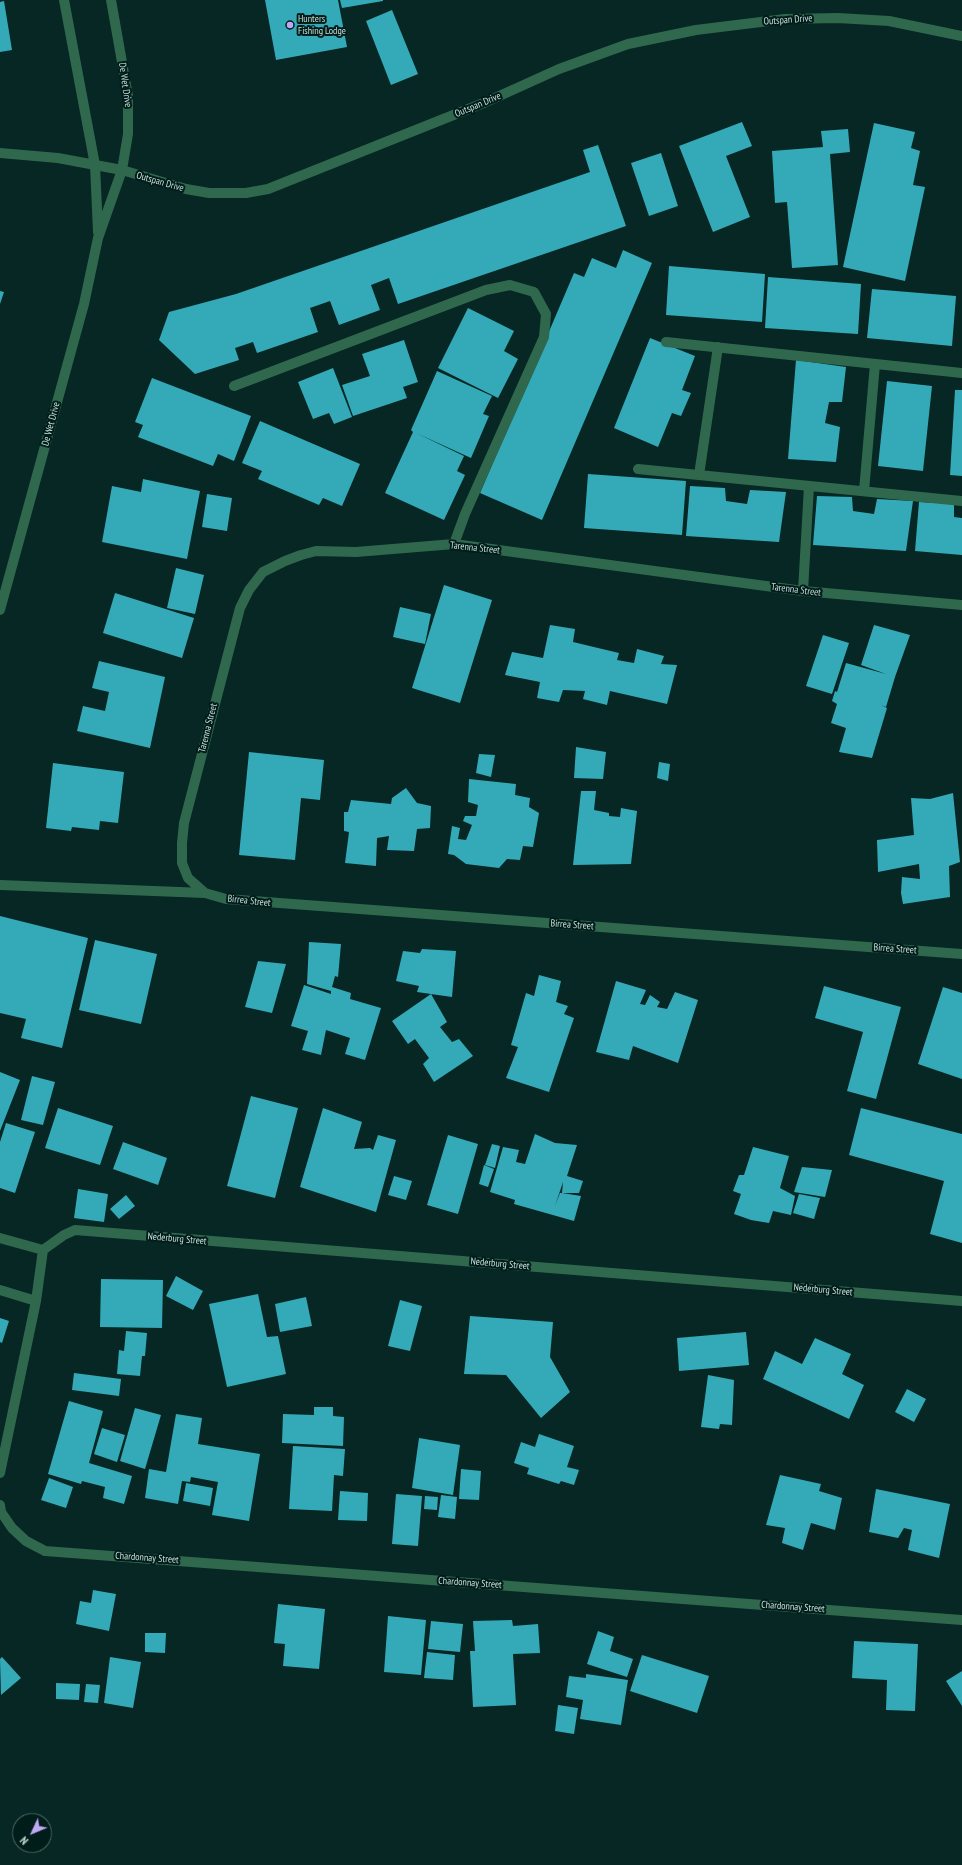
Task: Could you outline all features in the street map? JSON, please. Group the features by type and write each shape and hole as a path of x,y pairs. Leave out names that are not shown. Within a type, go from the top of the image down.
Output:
{"street":[{"name":"De Wet Drive","path":"64,0 95,165 98,238"},
{"name":"De Wet Drive","path":"0,610 82,312 98,238 122,170 128,134 128,96 111,0"},
{"name":"Outspan Drive","path":"0,153 58,158 122,170 186,189 209,193 246,193 268,189 486,102 559,69 628,44 696,30 785,19 838,18 889,21 962,36"},
{"path":"234,386 486,290 510,285 534,292 546,314 544,337 468,507 454,544"},
{"path":"666,342 962,373"},
{"path":"699,475 718,347"},
{"path":"864,491 875,364"},
{"path":"638,469 962,501"},
{"path":"803,591 809,486"},
{"name":"Tarenna Street","path":"188,878 182,863 184,823 232,634 240,608 249,590 263,572 285,561 316,551 356,552 454,544 803,591 962,605"},
{"name":"Birrea Street","path":"188,878 205,892 226,899 252,902 962,954"},
{"path":"0,885 205,892"},
{"name":"Nederburg Street","path":"43,1250 64,1235 75,1230 962,1301"},
{"path":"0,1238 43,1250 36,1301 0,1473"},
{"path":"0,1290 36,1301"},
{"name":"Chardonnay Street","path":"0,1505 1,1512 12,1528 26,1541 45,1551 962,1620"}],"building":[{"path":"265,0 338,0 347,47 276,60"},
{"path":"340,0 383,0 383,1 342,8"},
{"path":"4,1 12,50 0,52 0,2"},
{"path":"392,10 418,74 391,85 366,21"},
{"path":"742,122 752,146 726,156 750,217 713,232 679,146"},
{"path":"874,123 915,132 911,148 920,151 913,185 925,187 905,281 843,267"},
{"path":"848,129 850,152 830,154 838,265 792,268 787,202 775,203 772,151 823,147 821,131"},
{"path":"598,145 626,226 398,304 389,278 371,285 380,310 339,325 330,301 310,308 318,332 257,353 253,342 235,348 239,360 195,374 159,340 169,312 236,294 590,172 583,150"},
{"path":"661,153 678,206 649,216 631,163"},
{"path":"623,250 652,263 542,520 480,493 574,273 584,277 592,258 616,268"},
{"path":"669,266 765,274 762,322 666,315"},
{"path":"768,277 861,284 858,334 765,328"},
{"path":"872,289 956,296 952,346 867,338"},
{"path":"0,291 4,292 0,304"},
{"path":"468,308 514,331 504,351 518,359 498,398 438,368"},
{"path":"650,338 695,356 682,390 691,393 681,416 672,413 658,447 614,428"},
{"path":"404,340 418,382 403,387 407,398 353,416 342,385 370,376 362,354"},
{"path":"796,360 846,367 842,402 829,402 825,423 840,427 836,462 788,459"},
{"path":"333,368 352,417 334,424 329,413 313,419 298,382"},
{"path":"437,371 492,396 483,414 489,416 471,458 416,433 464,456 457,471 465,475 444,520 385,493 413,432 411,430"},
{"path":"152,378 251,416 234,461 218,454 213,466 138,437 143,425 135,422"},
{"path":"887,381 932,386 923,471 878,466"},
{"path":"955,390 962,390 962,476 950,475"},
{"path":"260,421 360,464 342,506 323,498 319,505 258,479 262,471 242,463"},
{"path":"588,474 686,481 682,535 584,528"},
{"path":"143,479 200,491 187,559 102,542 112,486 141,492"},
{"path":"690,486 725,488 726,501 747,504 750,490 786,492 779,542 686,536"},
{"path":"207,494 232,498 227,531 202,527"},
{"path":"817,496 852,497 853,511 874,514 877,499 913,501 906,551 813,545"},
{"path":"919,502 954,504 954,517 962,518 962,555 915,551"},
{"path":"176,568 204,575 195,614 167,608"},
{"path":"444,585 492,600 460,703 412,688"},
{"path":"115,593 194,618 182,658 103,633"},
{"path":"400,607 431,614 425,644 393,637"},
{"path":"550,625 575,629 573,642 619,653 617,660 634,663 637,649 664,656 661,664 677,665 667,704 610,691 607,705 583,699 585,691 563,690 559,702 537,698 540,682 505,675 512,652 543,658"},
{"path":"874,625 910,635 886,707 881,705 887,708 872,758 839,752 846,728 831,723 837,704 832,701 835,691 837,692 846,663 886,674 861,665"},
{"path":"823,635 849,643 832,694 806,686"},
{"path":"99,661 165,677 150,748 77,731 83,706 105,711 109,692 92,688"},
{"path":"576,747 606,752 603,779 574,778"},
{"path":"249,752 324,760 320,800 301,798 295,860 239,855"},
{"path":"479,754 495,755 491,777 476,773"},
{"path":"659,762 670,764 668,781 657,778"},
{"path":"53,763 124,772 118,823 100,821 99,830 72,827 71,831 46,828"},
{"path":"469,779 516,784 515,795 530,798 529,807 539,813 533,847 523,846 520,860 507,859 499,868 466,864 454,855 448,854 452,826 460,828 458,839 466,840 472,825 463,821 465,816 476,816 478,805 468,802"},
{"path":"406,788 417,803 431,806 430,828 417,829 414,851 387,850 389,836 377,838 376,866 345,863 349,832 344,831 344,812 348,812 351,800 391,804 392,798"},
{"path":"581,791 596,791 594,810 609,813 609,816 620,817 621,808 637,811 631,864 573,865"},
{"path":"953,793 960,862 949,866 950,897 903,904 901,893 902,877 920,879 919,864 878,872 877,840 914,835 911,798 930,799"},
{"path":"0,916 88,938 62,1048 21,1038 26,1019 0,1013"},
{"path":"95,940 157,954 141,1024 79,1010"},
{"path":"309,942 341,944 338,977 335,976 332,987 351,993 350,999 381,1008 365,1060 345,1054 350,1038 326,1030 321,1055 302,1050 308,1031 291,1026 304,985 331,994 331,991 307,984"},
{"path":"422,949 456,951 452,997 417,992 419,986 396,981 403,951 420,953"},
{"path":"258,961 286,964 272,1013 245,1007"},
{"path":"539,975 561,981 556,1002 568,1006 564,1014 574,1018 549,1092 506,1078 518,1047 511,1045 526,993 534,996"},
{"path":"616,981 646,990 640,1004 645,1005 650,995 660,1002 657,1007 667,1009 675,992 698,1000 678,1063 633,1046 629,1060 596,1052"},
{"path":"824,986 901,1007 876,1099 847,1091 863,1032 815,1018"},
{"path":"943,987 962,993 962,1079 918,1064"},
{"path":"431,994 447,1022 440,1027 452,1042 459,1039 473,1056 434,1082 423,1064 429,1058 415,1039 408,1044 392,1021"},
{"path":"0,1072 20,1080 0,1131"},
{"path":"32,1076 55,1082 43,1125 21,1120"},
{"path":"251,1096 298,1108 275,1198 227,1186"},
{"path":"58,1108 113,1126 100,1165 45,1148"},
{"path":"323,1108 362,1122 354,1149 370,1148 373,1150 378,1135 396,1140 376,1212 300,1187"},
{"path":"861,1108 962,1134 962,1243 930,1234 944,1181 849,1155"},
{"path":"6,1123 35,1132 15,1193 0,1188 0,1142"},
{"path":"535,1134 555,1143 577,1145 567,1176 583,1181 579,1193 562,1193 581,1196 574,1221 514,1204 515,1200 490,1192 503,1147 519,1150 516,1162 525,1164","holes":["563,1182 562,1193 560,1193 555,1206"]},
{"path":"448,1135 478,1144 458,1214 427,1205"},
{"path":"123,1142 167,1158 158,1185 113,1169"},
{"path":"492,1144 500,1146 495,1168 485,1165"},
{"path":"753,1147 789,1156 780,1188 795,1196 791,1215 773,1211 769,1223 751,1220 734,1214 741,1194 733,1191 739,1175 744,1175"},
{"path":"484,1165 494,1169 488,1187 479,1184"},
{"path":"802,1167 832,1170 825,1197 794,1192"},
{"path":"394,1176 412,1181 406,1200 388,1195"},
{"path":"78,1189 108,1194 104,1222 74,1218"},
{"path":"799,1194 820,1198 814,1219 793,1213"},
{"path":"126,1195 135,1206 119,1219 110,1209"},
{"path":"176,1276 203,1291 193,1310 166,1296"},
{"path":"101,1279 163,1280 162,1328 100,1327"},
{"path":"258,1294 267,1337 278,1336 286,1374 227,1387 209,1304"},
{"path":"306,1297 312,1326 280,1332 275,1304"},
{"path":"400,1300 422,1306 410,1351 388,1346"},
{"path":"470,1316 553,1322 550,1357 570,1392 541,1418 506,1375 464,1374"},
{"path":"0,1318 9,1321 2,1343 0,1342"},
{"path":"126,1331 147,1333 145,1356 142,1356 140,1376 117,1374 119,1350 124,1351"},
{"path":"746,1332 749,1365 679,1371 677,1338"},
{"path":"815,1338 851,1354 842,1374 864,1385 849,1419 763,1379 775,1351 802,1364"},
{"path":"74,1373 121,1379 119,1396 72,1390"},
{"path":"708,1375 734,1380 732,1425 720,1424 719,1429 701,1427"},
{"path":"907,1389 926,1399 914,1422 895,1412"},
{"path":"69,1401 103,1411 89,1463 132,1476 124,1504 103,1498 105,1487 82,1481 81,1484 48,1474"},
{"path":"314,1407 333,1407 333,1416 344,1417 343,1446 282,1443 283,1414 314,1415"},
{"path":"135,1408 161,1415 145,1469 120,1461"},
{"path":"176,1414 202,1418 198,1444 260,1454 249,1521 212,1515 218,1482 191,1477 190,1482 182,1481 178,1504 145,1498 149,1469 166,1472"},
{"path":"102,1428 125,1435 117,1462 94,1454"},
{"path":"539,1434 574,1446 567,1467 579,1470 574,1485 561,1481 559,1484 527,1474 529,1468 514,1463 521,1442 535,1447"},
{"path":"419,1438 460,1445 453,1495 412,1488"},
{"path":"293,1446 345,1449 343,1476 334,1475 332,1511 289,1509"},
{"path":"461,1469 481,1471 479,1500 459,1499"},
{"path":"780,1475 821,1484 819,1491 842,1498 835,1530 811,1523 803,1550 782,1543 785,1528 766,1525"},
{"path":"49,1478 73,1487 66,1508 41,1500"},
{"path":"186,1483 213,1488 210,1506 183,1501"},
{"path":"876,1489 950,1504 939,1558 908,1550 912,1530 904,1528 898,1538 869,1532"},
{"path":"340,1491 368,1493 367,1521 338,1520"},
{"path":"396,1494 422,1496 418,1546 392,1544"},
{"path":"441,1495 457,1497 455,1519 438,1517"},
{"path":"425,1496 438,1497 437,1510 424,1509"},
{"path":"93,1590 116,1594 109,1631 76,1624 80,1601 91,1603"},
{"path":"278,1604 325,1609 319,1669 283,1666 285,1644 274,1643"},
{"path":"388,1616 426,1620 421,1675 384,1672"},
{"path":"512,1620 513,1626 538,1624 540,1653 513,1654 516,1705 473,1707 470,1651 475,1651 473,1621"},
{"path":"431,1621 463,1624 460,1652 428,1649"},
{"path":"598,1631 614,1637 610,1651 633,1659 627,1677 587,1664"},
{"path":"145,1633 166,1633 165,1653 145,1652"},
{"path":"854,1641 918,1644 915,1711 886,1710 887,1680 852,1678"},
{"path":"427,1652 455,1655 453,1680 424,1678"},
{"path":"642,1655 709,1676 697,1713 630,1691"},
{"path":"2,1657 21,1678 1,1695 0,1659"},
{"path":"110,1657 141,1662 133,1708 104,1703"},
{"path":"962,1671 962,1706 946,1681"},
{"path":"586,1674 628,1680 621,1725 580,1719 583,1700 566,1697 569,1676 586,1678"},
{"path":"56,1683 80,1684 79,1700 56,1699"},
{"path":"86,1684 100,1685 98,1703 84,1702"},
{"path":"558,1705 578,1708 574,1734 555,1731"}],"place":[{"name":"Hunters Fishing Lodge","path":"290,25"}]}
